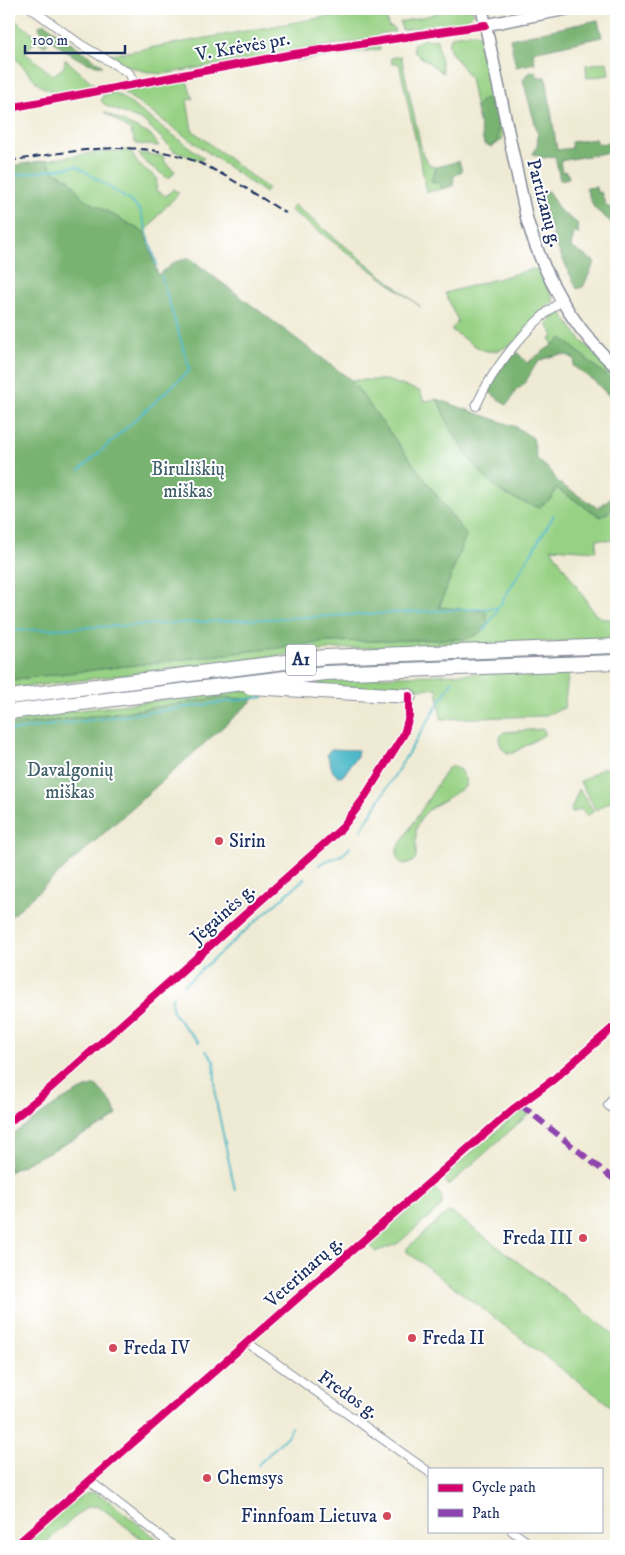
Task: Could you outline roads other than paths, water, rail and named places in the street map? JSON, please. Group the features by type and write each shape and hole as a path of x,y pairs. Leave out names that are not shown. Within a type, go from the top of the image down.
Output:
{"highway":[{"name":"A1","path":"9,697 325,657 616,646"},
{"name":"A1","path":"9,712 325,672 517,664 616,663"},
{"path":"217,685 408,696"}],"street":[{"path":"32,9 80,44 129,73 135,84"},
{"name":"Partizanų g.","path":"482,9 529,227 544,269 561,302 579,327 616,367"},
{"name":"V. Krėvės pr.","path":"9,108 288,55 485,25 567,9"},
{"path":"476,406 501,362 543,316 561,302"},
{"name":"Jėgainės g.","path":"9,1122 38,1099 341,828 362,801 404,734 409,716 408,696"},
{"name":"Veterinarų g.","path":"15,1546 91,1482 512,1110 554,1078 616,1025"},
{"path":"615,1111 608,1105 616,1094"},
{"name":"Fredos g.","path":"248,1343 428,1471"},
{"path":"91,1482 173,1546"},
{"path":"513,1532 533,1546"}],"water":[{"path":"331,749 358,750 357,756 343,776 338,776 333,772 327,754"}],"waterway":[{"path":"9,176 77,166 130,201 140,210 157,265"},
{"path":"80,470 190,370 161,276"},
{"path":"485,630 554,515"},
{"path":"9,631 498,608"},
{"path":"361,830 453,680"},
{"path":"9,731 263,697"},
{"path":"319,865 340,856 350,847"},
{"path":"184,985 305,878"},
{"path":"173,996 171,1002 175,1015 199,1042"},
{"path":"206,1051 214,1061 216,1101 235,1190"},
{"path":"258,1465 288,1435 291,1427"}],"railway":[{"path":"9,161 107,148 156,151 180,156 204,165 286,213"}],"place":[{"name":"Sirin","path":"219,841"},
{"name":"Freda III","path":"583,1238"},
{"name":"Freda II","path":"412,1338"},
{"name":"Freda IV","path":"113,1348"},
{"name":"Chemsys","path":"207,1478"},
{"name":"Finnfoam Lietuva","path":"387,1516"}],"park label":[{"name":"Biruliškių miškas","path":"188,480"},
{"name":"Davalgonių miškas","path":"70,781"}]}
